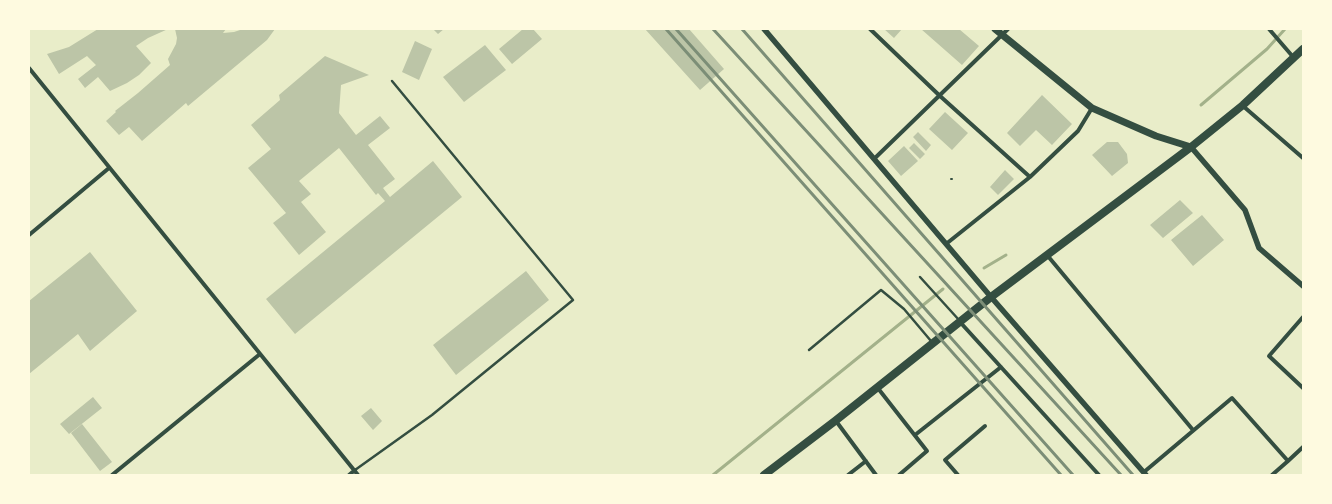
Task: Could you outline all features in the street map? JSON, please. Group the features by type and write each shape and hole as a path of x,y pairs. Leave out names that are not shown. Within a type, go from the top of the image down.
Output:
{"highway":[{"path":"764,475 835,421 991,297 1191,147 1243,105 1303,49"}],"main road":[{"path":"995,29 1092,108 1156,136 1191,147"}],"street":[{"path":"764,29 991,297 1145,474 1193,430 1232,398 1288,461"},
{"path":"870,29 940,96 1030,177"},
{"path":"874,159 1008,29"},
{"path":"1269,30 1294,58"},
{"path":"29,68 358,475"},
{"path":"1243,105 1303,158"},
{"path":"946,244 1030,177 1078,131 1092,108"},
{"path":"1191,147 1245,210 1259,248 1303,286"},
{"path":"29,235 109,168"},
{"path":"1047,255 1193,430"},
{"path":"1303,316 1269,356 1303,388"},
{"path":"960,322 1100,475"},
{"path":"112,475 260,354"},
{"path":"915,435 1001,367"},
{"path":"877,387 927,451 900,475"},
{"path":"835,421 876,475"},
{"path":"958,475 946,460 985,426"},
{"path":"1272,475 1303,447"},
{"path":"848,475 866,461"},
{"path":"349,475 355,470"}],"lane":[{"path":"355,470 432,415 573,300 392,81"},
{"path":"920,277 960,322"},
{"path":"809,350 881,290 904,309 933,343"}],"building":[{"path":"98,29 168,29 148,38 136,46 151,63 139,75 127,83 110,91 98,77 85,88 78,79 96,65 87,56 59,74 47,54 69,47"},
{"path":"175,29 226,29 223,33 243,29 275,29 267,40 188,106 186,103 142,141 129,127 119,135 106,121 116,112 115,111 170,65 168,59 176,44 177,38"},
{"path":"433,29 444,29 438,34"},
{"path":"523,29 533,29 542,39 512,64 499,49"},
{"path":"645,29 689,29 724,69 700,90"},
{"path":"884,29 902,29 894,38"},
{"path":"921,29 959,29 979,46 962,65"},
{"path":"415,41 432,49 419,80 402,72"},
{"path":"485,45 506,70 464,102 443,77"},
{"path":"325,56 369,75 341,85 339,113 356,135 380,116 390,128 368,145 395,179 383,188 390,197 433,161 462,197 295,334 266,299 385,201 378,193 376,195 339,148 299,181 311,194 301,202 326,232 299,255 273,223 286,213 248,168 271,149 251,125 280,100 279,95"},
{"path":"1042,95 1072,124 1052,145 1036,130 1020,146 1007,133"},
{"path":"945,112 968,133 952,150 929,129"},
{"path":"918,132 931,145 926,151 913,137"},
{"path":"1107,142 1118,142 1127,154 1128,163 1112,176 1092,155"},
{"path":"914,143 925,154 920,159 909,148"},
{"path":"904,146 918,161 901,176 888,161"},
{"path":"1005,170 1014,179 998,195 990,187"},
{"path":"1180,200 1193,213 1163,238 1150,225"},
{"path":"1202,215 1224,240 1193,266 1171,240"},
{"path":"90,252 137,311 90,351 78,334 29,374 29,301"},
{"path":"526,271 549,300 456,375 433,345"},
{"path":"93,397 102,408 69,434 60,424"},
{"path":"371,408 382,421 373,430 361,416"},
{"path":"82,424 112,462 100,471 71,433"}],"waterway":[{"path":"1201,105 1267,49 1285,29"},
{"path":"984,268 1006,255"},
{"path":"713,475 943,289"}],"railway":[{"path":"666,29 1061,475"},
{"path":"676,29 1073,475"},
{"path":"713,29 1121,475"},
{"path":"742,29 1133,475"}]}
